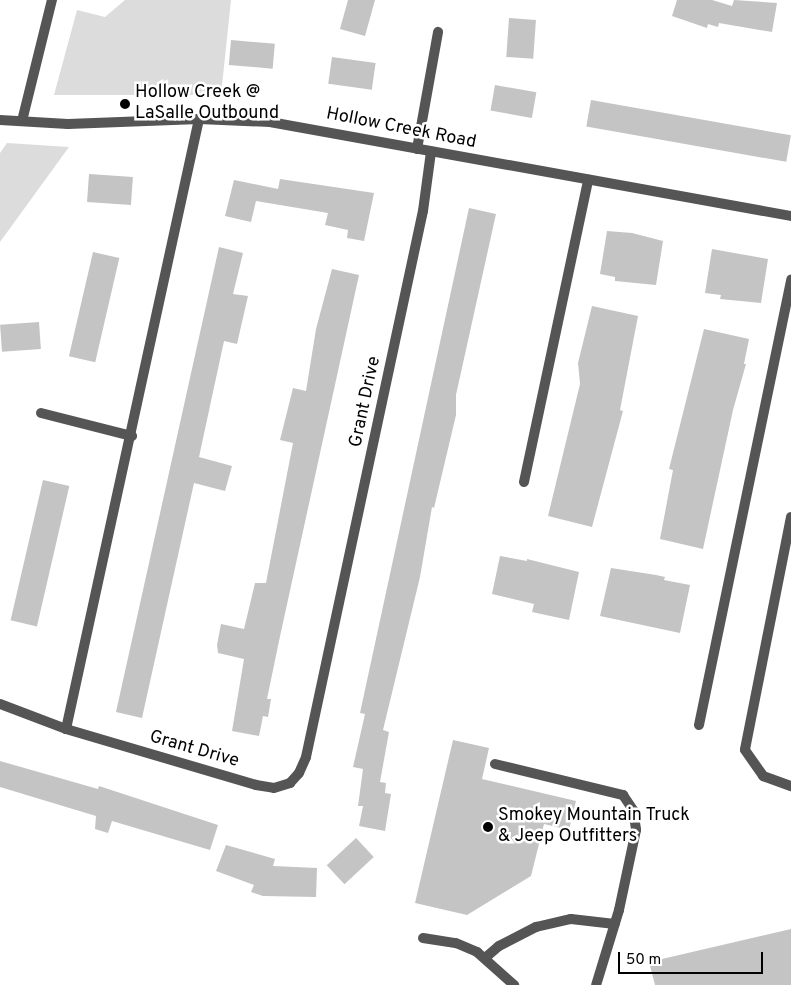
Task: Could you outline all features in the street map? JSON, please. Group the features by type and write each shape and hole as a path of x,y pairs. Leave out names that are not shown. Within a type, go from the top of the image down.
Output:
{"street":[{"path":"22,121 52,0"},
{"path":"417,149 438,32"},
{"path":"66,729 132,436 199,119"},
{"name":"Hollow Creek Road","path":"0,120 68,124 199,119 270,122 791,216"},
{"name":"Grant Drive","path":"0,704 66,729 256,784 274,788 290,783 299,773 306,757 424,211 431,152"},
{"path":"524,482 588,180"},
{"path":"698,725 791,278"},
{"path":"41,413 132,436"},
{"path":"791,517 745,750 764,776 791,786"},
{"path":"495,764 623,795 633,810 636,830 615,924 596,985"},
{"path":"485,958 499,946 536,927 571,919 615,924"},
{"path":"423,938 456,943 485,958 514,985"}],"shaded area":[{"path":"125,0 231,0 221,95 54,95 77,10 105,17"},
{"path":"7,143 69,147 0,242 0,153"}],"building":[{"path":"348,0 375,0 365,36 340,29"},
{"path":"677,0 712,0 732,6 734,0 777,3 772,32 719,23 718,27 708,24 707,28 672,16"},
{"path":"509,18 536,20 533,59 506,57"},
{"path":"231,40 275,44 273,69 229,65"},
{"path":"332,57 376,63 372,90 328,84"},
{"path":"495,85 536,92 532,118 490,111"},
{"path":"591,100 791,135 786,162 586,127"},
{"path":"89,174 133,177 131,205 87,202"},
{"path":"280,179 374,193 364,241 347,238 348,230 325,225 328,213 256,201 251,222 225,216 234,180 278,189"},
{"path":"469,208 496,214 456,395 456,415 434,508 432,507 420,577 383,730 389,732 380,782 386,783 385,793 391,794 385,831 359,826 363,806 358,806 363,769 353,767 365,714 360,713"},
{"path":"607,231 632,233 663,241 656,285 615,281 615,277 600,274"},
{"path":"219,247 243,253 233,294 248,296 237,344 224,341 199,457 232,466 225,491 194,483 142,718 116,712"},
{"path":"712,249 768,259 761,303 720,299 721,295 705,293"},
{"path":"93,252 119,258 95,362 69,356"},
{"path":"332,269 359,275 267,699 271,699 268,717 263,716 259,736 232,731 244,659 218,653 217,645 221,624 244,629 255,583 266,583 293,443 280,440 293,388 306,391 316,329"},
{"path":"592,306 638,316 620,410 623,411 592,527 548,516 580,384 578,363"},
{"path":"39,322 41,349 2,352 0,325"},
{"path":"704,329 749,339 744,364 746,364 733,410 703,549 660,539 673,470 669,469"},
{"path":"43,480 69,486 37,626 11,620"},
{"path":"500,556 527,561 527,559 579,572 569,620 532,612 534,604 492,594"},
{"path":"611,568 656,575 665,577 664,580 690,585 680,633 600,616"},
{"name":"Smokey Mountain Truck & Jeep Outfitters","path":"453,740 489,748 482,779 576,801 569,830 544,824 531,876 467,915 415,903"},
{"path":"0,761 98,789 99,786 218,825 210,850 112,821 108,833 95,829 96,816 0,787"},
{"path":"356,838 374,857 344,884 327,865"},
{"path":"226,845 275,859 273,866 317,868 316,897 263,896 251,892 254,885 216,871"},
{"path":"791,929 791,985 655,985 649,962"}],"place":[{"name":"Hollow Creek @ LaSalle Outbound","path":"125,104"},
{"name":"Smokey Mountain Truck & Jeep Outfitters","path":"488,827"}]}
